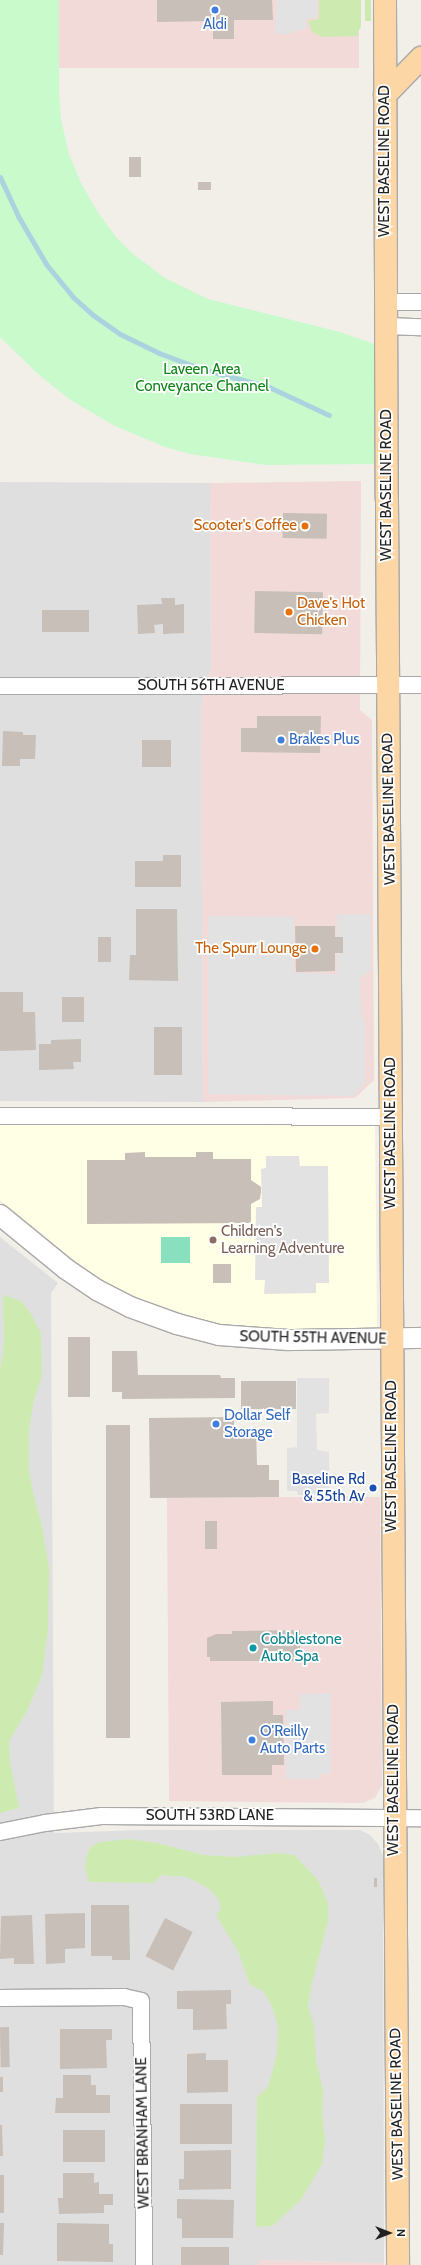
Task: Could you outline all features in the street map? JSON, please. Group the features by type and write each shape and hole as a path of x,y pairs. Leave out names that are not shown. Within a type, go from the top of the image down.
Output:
{"main road":[{"name":"WEST BASELINE ROAD","path":"386,0 386,326 398,2265"},
{"path":"385,95 421,58"}],"street":[{"path":"386,302 421,302"},
{"path":"386,326 421,327"},
{"name":"SOUTH 56TH AVENUE","path":"0,686 421,685"},
{"path":"0,1116 391,1117"},
{"name":"SOUTH 55TH AVENUE","path":"0,1215 66,1269 97,1290 130,1307 177,1324 219,1335 288,1340 421,1338"},
{"name":"SOUTH 53RD LANE","path":"0,1832 45,1823 102,1816 421,1818"},
{"name":"WEST BRANHAM LANE","path":"0,1998 124,1997 141,2001 144,2265"}],"shaded area":[{"path":"59,0 359,0 359,68 59,68"},
{"path":"277,0 317,0 317,18 306,18 307,28 287,34 275,34"},
{"path":"361,481 360,710 372,720 374,1080 355,1098 203,1102 201,706 211,666 210,483"},
{"path":"0,482 210,483 211,666 201,706 203,1102 0,1101"},
{"path":"371,914 371,969 360,979 361,1014 365,1025 365,1083 353,1096 208,1094 208,916 294,917 294,973 337,974 337,915"},
{"name":"Children's Learning Adventure","path":"0,1123 375,1126 377,1330 241,1328 206,1321 141,1299 103,1281 70,1257 0,1200"},
{"path":"266,1156 299,1156 300,1166 328,1166 329,1283 316,1283 316,1293 264,1294 265,1280 255,1280 256,1207 262,1207 261,1169 266,1168"},
{"path":"0,1237 58,1283 51,1293 54,1833 141,1830 360,1830 370,1835 378,1844 383,1856 384,2263 259,2260 259,2265 0,2265"},
{"path":"297,1378 329,1378 329,1413 316,1414 317,1450 329,1452 329,1495 298,1495 297,1491 287,1491 287,1448 297,1447"},
{"path":"380,1497 382,1785 375,1798 363,1803 169,1801 167,1498"},
{"path":"331,1693 331,1774 320,1774 320,1779 286,1779 286,1710 300,1710 300,1694"},
{"path":"259,2260 384,2263 384,2265 259,2265"}],"green space":[{"name":"Laveen Area Conveyance Channel","path":"0,0 59,0 59,95 61,119 69,154 81,183 97,211 116,237 133,254 165,278 208,299 340,332 374,344 375,464 266,465 190,454 165,447 115,426 69,399 38,374 0,337"},
{"path":"319,0 361,0 361,27 358,31 358,36 322,37 312,32 308,21 319,19"},
{"path":"365,0 371,0 371,21 365,21"},
{"path":"161,1237 190,1237 190,1263 161,1263"},
{"path":"3,1295 21,1301 30,1312 41,1333 42,1376 34,1400 29,1429 29,1470 42,1527 49,1568 48,1630 42,1675 28,1709 9,1741 10,1762 19,1808 0,1813 0,1372 4,1343"},
{"path":"129,1839 157,1843 204,1855 235,1857 278,1853 294,1855 318,1880 328,1903 328,1921 311,1988 308,2007 314,2025 316,2060 323,2090 322,2114 325,2140 322,2164 301,2200 272,2226 256,2227 257,2097 268,2087 277,2054 278,2026 272,2006 263,1991 250,1985 238,1951 216,1915 221,1908 218,1898 208,1888 187,1877 161,1875 154,1883 89,1882 85,1867 87,1854 92,1846 100,1842"}],"building":[{"name":"Aldi","path":"157,0 272,0 273,20 234,20 234,39 213,39 213,21 157,22"},
{"path":"129,157 141,157 141,177 129,177"},
{"path":"198,182 211,182 211,190 198,190"},
{"name":"Scooter's Coffee","path":"283,513 327,514 327,539 283,538"},
{"name":"Dave's Hot Chicken","path":"255,591 323,592 322,634 254,633"},
{"path":"161,598 175,598 175,605 184,604 184,633 163,634 163,624 154,625 155,633 138,634 137,605 162,604"},
{"path":"42,610 89,610 89,632 42,632"},
{"name":"Brakes Plus","path":"257,716 321,716 320,753 241,752 241,728 257,728"},
{"path":"3,731 23,732 23,735 36,735 35,759 20,759 20,766 2,766"},
{"path":"142,740 171,740 171,767 142,767"},
{"path":"163,855 181,855 181,887 135,887 135,861 163,861"},
{"path":"136,909 177,909 178,981 129,980 130,955 136,955"},
{"name":"The Spurr Lounge","path":"295,926 335,926 335,937 343,937 343,953 335,953 335,971 296,972"},
{"path":"98,937 111,937 111,962 98,962"},
{"path":"0,992 23,992 23,1012 35,1012 36,1050 0,1051"},
{"path":"62,997 84,997 84,1022 62,1022"},
{"path":"154,1027 182,1027 182,1075 154,1075"},
{"path":"81,1039 81,1062 73,1062 74,1069 39,1070 39,1044 51,1044 51,1040"},
{"path":"145,1152 145,1157 196,1157 196,1152 213,1152 213,1159 251,1159 251,1180 261,1187 261,1192 260,1199 251,1204 251,1223 87,1224 87,1160 125,1160 125,1153"},
{"path":"213,1264 231,1264 231,1283 213,1283"},
{"path":"68,1337 90,1337 90,1397 68,1397"},
{"path":"112,1351 137,1351 138,1375 220,1375 221,1378 235,1378 235,1398 122,1399 122,1392 112,1392"},
{"path":"241,1381 296,1381 296,1409 241,1409"},
{"path":"234,1417 234,1428 256,1427 257,1465 269,1465 269,1480 279,1480 279,1497 150,1498 149,1418"},
{"path":"106,1425 130,1425 130,1738 106,1738"},
{"path":"205,1521 217,1521 217,1549 205,1549"},
{"name":"Cobblestone Auto Spa","path":"300,1630 300,1661 210,1661 210,1657 207,1657 207,1638 216,1634 232,1634 232,1631"},
{"name":"O'Reilly Auto Parts","path":"273,1701 273,1715 283,1715 284,1765 272,1765 272,1775 222,1775 221,1702"},
{"path":"374,1878 377,1878 377,1887 374,1887"},
{"path":"91,1905 129,1905 130,1960 112,1960 112,1956 91,1956"},
{"path":"85,1913 85,1948 65,1949 65,1963 46,1964 45,1914"},
{"path":"32,1915 34,1964 14,1964 14,1958 0,1959 1,1916"},
{"path":"165,1918 193,1932 173,1970 145,1956"},
{"path":"231,1990 231,2004 226,2004 227,2029 193,2030 193,2009 177,2009 177,1991"},
{"path":"0,2027 9,2027 10,2067 1,2067"},
{"path":"60,2029 112,2029 112,2040 106,2040 107,2068 60,2069"},
{"path":"206,2053 206,2060 228,2060 228,2092 187,2093 187,2054"},
{"path":"63,2075 91,2075 91,2085 96,2085 96,2095 110,2095 110,2113 55,2113 56,2098 63,2098"},
{"path":"0,2077 3,2077 3,2092 0,2092"},
{"path":"180,2104 232,2104 232,2144 180,2144"},
{"path":"0,2125 2,2125 3,2156 0,2156"},
{"path":"63,2130 105,2130 105,2162 63,2162"},
{"path":"231,2150 231,2189 179,2190 179,2179 184,2179 184,2151"},
{"path":"63,2173 94,2173 94,2183 99,2182 99,2194 113,2194 113,2205 104,2205 104,2213 59,2214 58,2198 63,2198"},
{"path":"0,2175 4,2175 4,2213 0,2213"},
{"path":"177,2199 234,2200 233,2238 182,2238 182,2219 177,2218"},
{"path":"0,2223 4,2223 3,2255 0,2255"},
{"path":"57,2223 109,2224 109,2244 113,2244 113,2262 57,2261"},
{"path":"181,2247 229,2247 229,2265 181,2265"}],"waterway":[{"path":"0,177 18,216 46,264 73,297 93,315 120,334 159,353 202,369 269,387 329,415"}],"place":[{"name":"Aldi","path":"215,10"},
{"name":"Scooter's Coffee","path":"305,526"},
{"name":"Dave's Hot Chicken","path":"289,612"},
{"name":"Brakes Plus","path":"281,740"},
{"name":"The Spurr Lounge","path":"315,949"},
{"name":"Children's Learning Adventure","path":"213,1240"},
{"name":"Dollar Self Storage","path":"216,1424"},
{"name":"Baseline Rd & 55th Av","path":"373,1488"},
{"name":"Cobblestone Auto Spa","path":"253,1648"},
{"name":"O'Reilly Auto Parts","path":"252,1740"}]}
